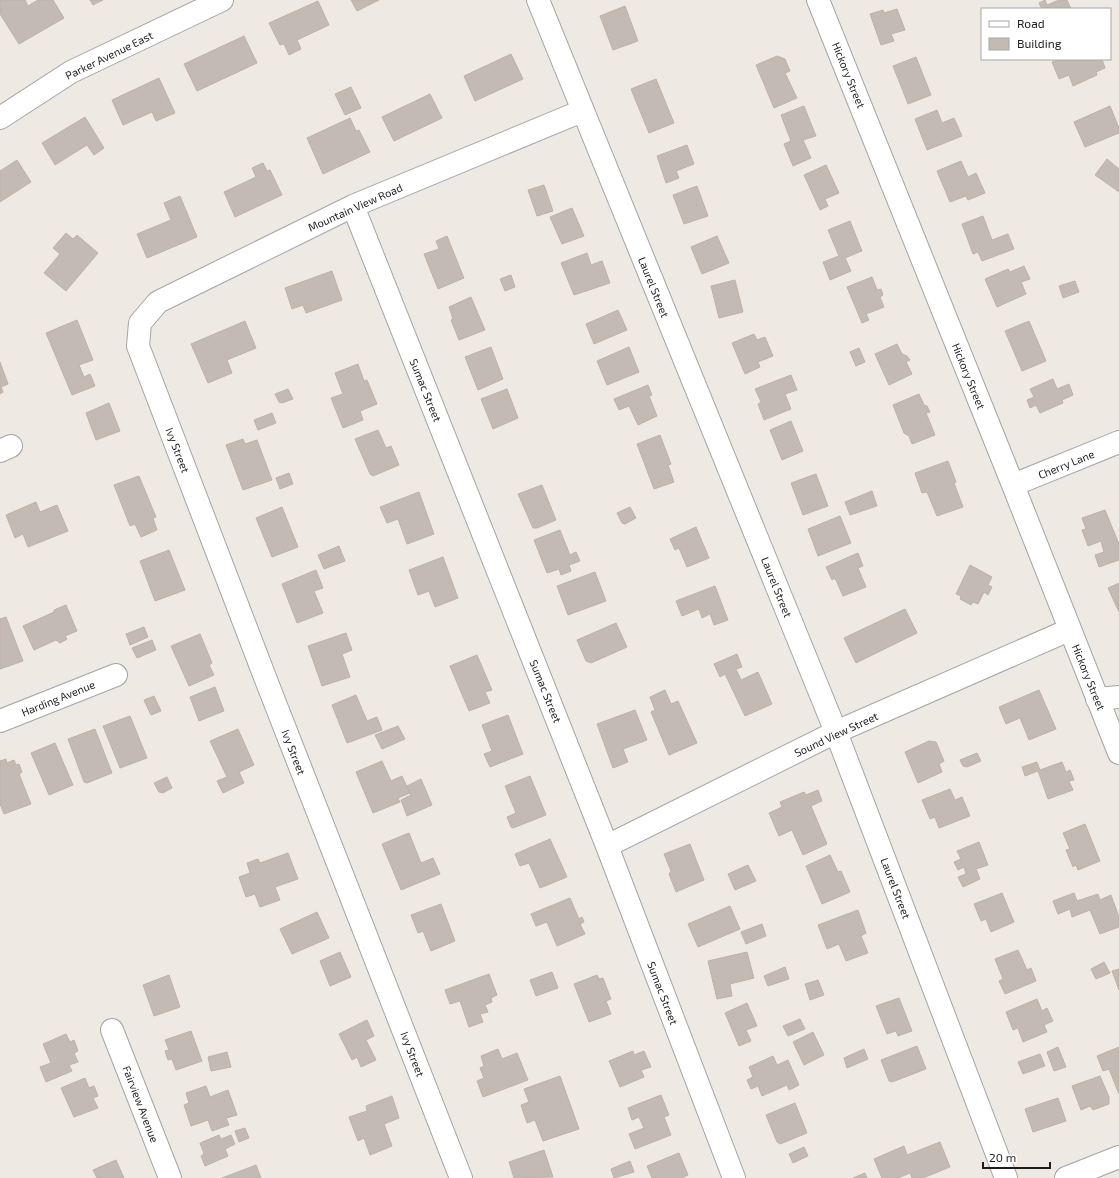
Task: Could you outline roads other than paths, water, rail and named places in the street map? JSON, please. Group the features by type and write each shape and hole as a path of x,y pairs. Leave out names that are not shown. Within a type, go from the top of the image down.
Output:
{"street":[{"name":"Parker Avenue East","path":"0,118 71,72 222,0"},
{"name":"Laurel Street","path":"538,0 836,732 1006,1178"},
{"name":"Hickory Street","path":"818,0 1119,753"},
{"name":"Mountain View Road","path":"140,324 158,302 354,206 582,111"},
{"name":"Sumac Street","path":"354,206 607,846 734,1178"},
{"name":"Ivy Street","path":"140,324 138,346 268,685 462,1178"},
{"name":"Cherry Lane","path":"1013,485 1119,442"},
{"name":"Sound View Street","path":"607,846 836,732 1070,630"},
{"name":"Harding Avenue","path":"0,721 116,675"},
{"path":"1098,699 1119,697"},
{"name":"Fairview Avenue","path":"112,1030 170,1178"},
{"path":"1066,1178 1119,1157"}]}
